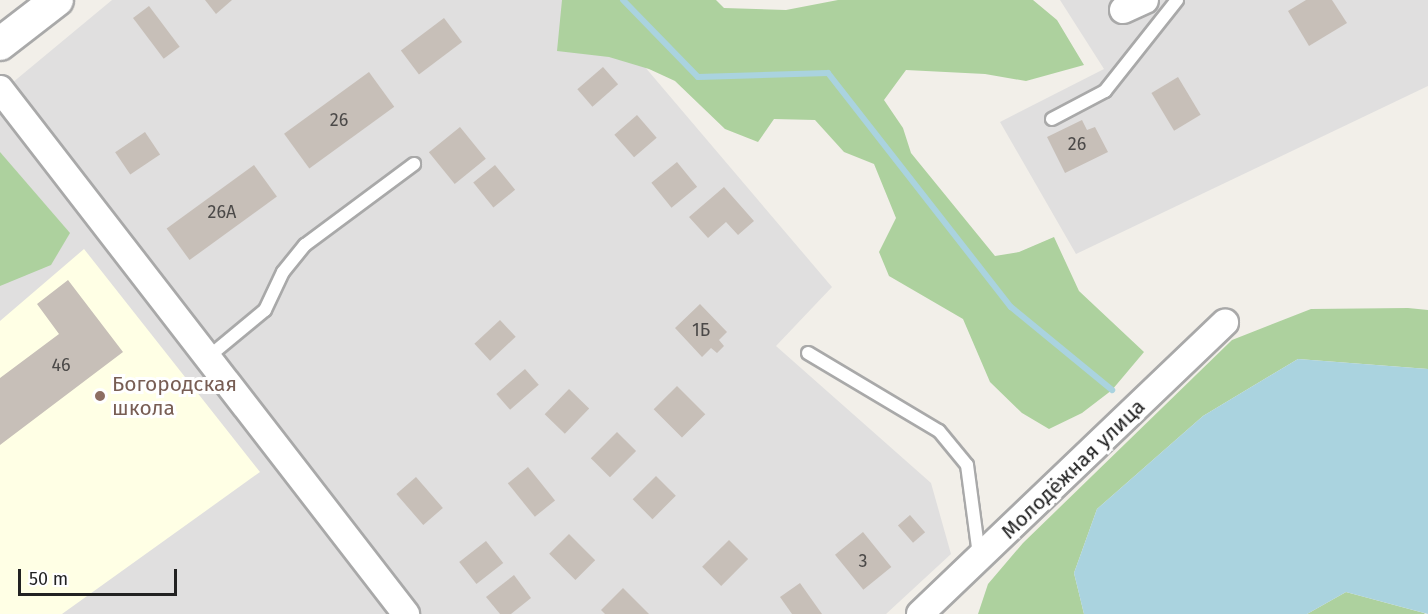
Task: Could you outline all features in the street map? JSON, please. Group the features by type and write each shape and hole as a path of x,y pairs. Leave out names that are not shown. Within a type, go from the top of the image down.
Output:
{"street":[{"path":"0,44 57,0"},
{"path":"0,89 406,614"},
{"name":"Молодёжная улица","path":"930,611 1225,323"}],"lane":[{"path":"1052,119 1105,91 1177,0"},
{"path":"207,358 266,310 283,272 305,245 414,164"},
{"path":"808,353 939,431 967,465 980,560"}],"shaded area":[{"path":"112,0 588,0 832,287 776,346 931,483 951,554 886,614 0,614 0,93"},
{"path":"1060,0 1428,0 1428,86 1076,254 1000,122 1104,69"},
{"name":"Богородская школа","path":"84,249 260,472 62,614 0,614 0,321"}],"green space":[{"path":"562,0 716,0 724,8 786,10 838,0 1033,0 1057,20 1084,65 1026,81 985,74 906,70 884,100 903,128 911,153 995,256 1019,252 1054,237 1079,291 1144,352 1112,390 1082,413 1049,429 1022,413 990,382 963,319 889,276 879,252 896,218 874,164 844,152 815,120 774,119 758,142 725,129 675,81 649,69 609,57 557,51"},
{"path":"0,152 70,233 51,265 0,286"},
{"path":"1408,308 1428,310 1428,369 1298,359 1203,416 1097,509 1074,573 1084,614 978,614 988,584 1023,543 1232,340 1311,309"},
{"path":"1346,592 1424,613 1425,614 1307,614"}],"water":[{"path":"1298,359 1428,369 1428,614 1346,592 1307,614 1084,614 1074,573 1097,509 1203,416"}],"building":[{"path":"205,0 232,0 216,14"},
{"path":"1306,0 1332,0 1347,23 1309,46 1288,11"},
{"path":"149,6 180,47 164,59 133,18"},
{"path":"444,18 462,42 419,74 401,50"},
{"path":"603,67 618,84 592,107 577,89"},
{"path":"369,72 394,107 309,169 284,134"},
{"path":"1178,77 1201,115 1174,131 1151,93"},
{"path":"637,115 657,138 634,157 614,135"},
{"path":"1082,120 1087,130 1095,127 1108,152 1065,173 1047,137"},
{"path":"460,127 486,159 455,184 429,152"},
{"path":"145,132 160,154 130,175 115,152"},
{"path":"677,162 697,187 671,208 651,183"},
{"path":"254,165 277,197 190,260 167,228"},
{"path":"495,165 515,190 493,207 473,183"},
{"path":"724,187 754,221 738,235 726,222 708,238 689,217"},
{"path":"68,280 123,352 0,445 0,378 59,334 37,304"},
{"path":"700,304 727,332 719,340 724,346 717,353 711,348 702,357 675,328"},
{"path":"500,320 516,337 490,361 474,344"},
{"path":"525,369 539,385 510,410 496,394"},
{"path":"677,386 705,414 682,438 654,409"},
{"path":"569,389 589,408 565,434 545,414"},
{"path":"617,432 636,451 610,477 591,458"},
{"path":"528,467 555,500 535,517 508,483"},
{"path":"656,476 676,496 652,519 633,499"},
{"path":"416,477 443,508 423,525 396,494"},
{"path":"910,515 925,532 913,543 898,525"},
{"path":"863,532 891,567 863,590 835,555"},
{"path":"569,534 595,560 575,580 549,554"},
{"path":"729,540 748,559 721,586 702,567"},
{"path":"486,541 503,563 476,584 459,562"},
{"path":"514,575 531,598 511,614 500,614 486,597"},
{"path":"800,583 822,614 792,614 780,597"},
{"path":"623,588 649,614 605,614 601,610"}],"waterway":[{"path":"623,0 698,77 828,73 1011,307 1112,390"}],"place":[{"name":"Богородская школа","path":"100,396"}]}
